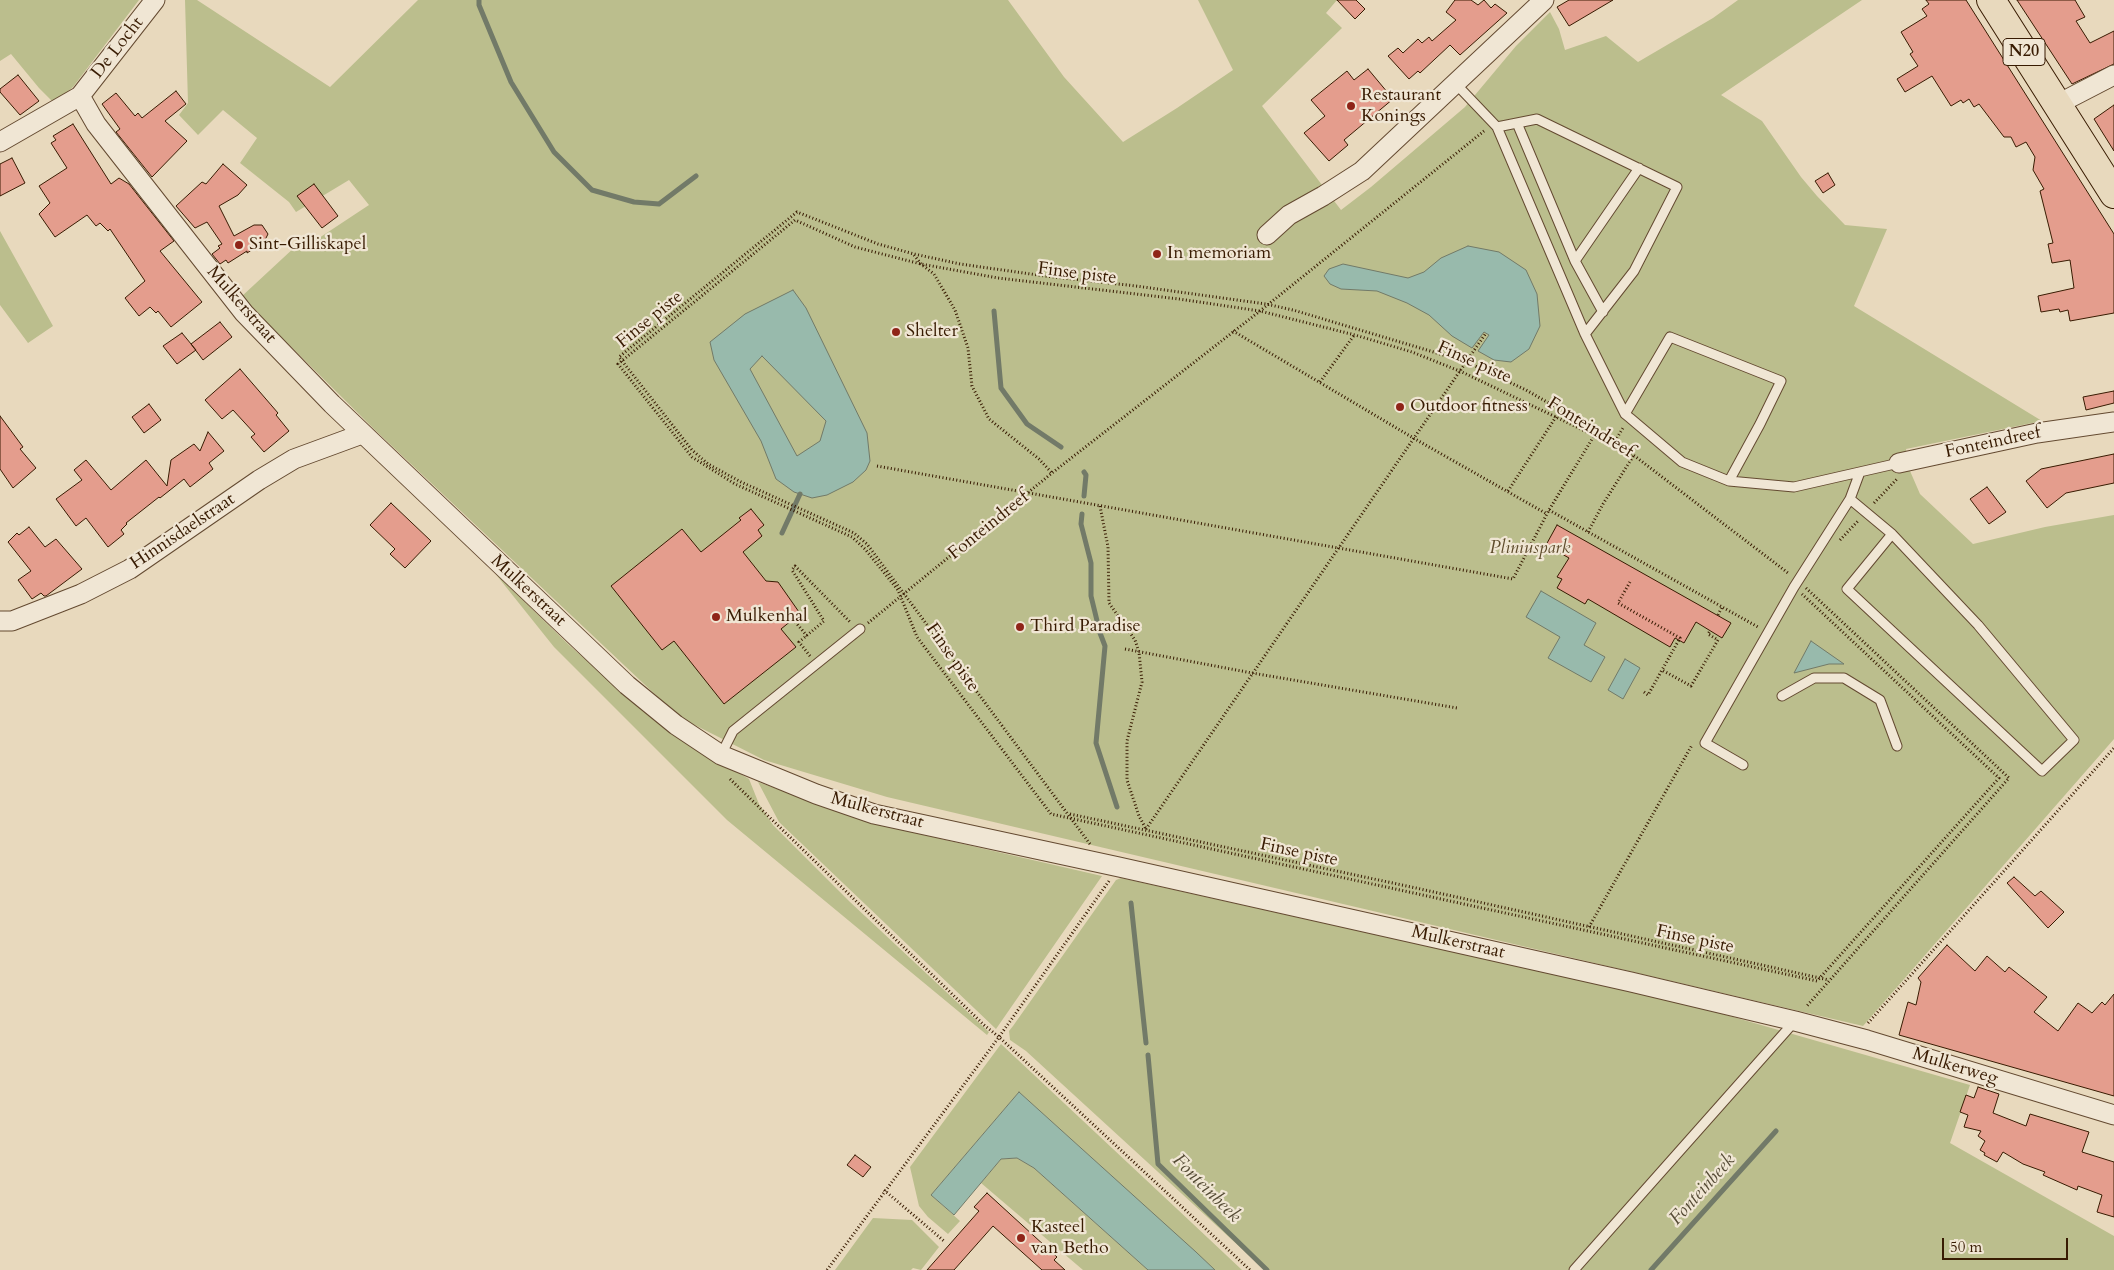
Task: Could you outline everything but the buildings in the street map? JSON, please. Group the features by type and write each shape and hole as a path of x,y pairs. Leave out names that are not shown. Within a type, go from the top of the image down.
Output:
{"main road":[{"name":"N20","path":"1991,0 2114,194"}],"street":[{"name":"De Locht","path":"80,96 155,0"},
{"path":"1267,235 1289,215 1362,171 1544,0"},
{"path":"2058,104 2114,75"},
{"path":"0,142 80,96"},
{"name":"Mulkerstraat","path":"80,96 96,124 244,313 362,434 627,686 676,726 721,755 816,794 874,814 1111,865 1631,982 1795,1021"},
{"name":"Fonteindreef","path":"1901,471 2037,433 2114,422"},
{"name":"Hinnisdaelstraat","path":"0,621 12,621 81,594 130,569 294,459 362,434"},
{"name":"Mulkerweg","path":"1795,1021 1854,1036 2114,1115"}],"lane":[{"name":"Fonteindreef","path":"1456,84 1496,125 1586,334 1625,414 1682,462 1728,481 1794,487 1860,472 1901,471"},
{"path":"1496,125 1537,119 1677,187 1634,271 1586,334"},
{"path":"1517,123 1575,260 1602,312"},
{"path":"1575,260 1639,168"},
{"path":"1625,414 1670,337 1781,381 1760,424 1728,481"},
{"path":"1743,765 1705,743 1796,584 1850,499 1860,472"},
{"path":"1850,499 1892,534 1978,625 2074,740 2042,771 1847,589 1892,534"},
{"path":"721,755 733,731 859,630"},
{"path":"1782,696 1814,678 1844,678 1880,700 1897,746"},
{"path":"1574,1270 1795,1021"}],"path":[{"path":"1266,304 1496,125"},
{"name":"Fonteindreef","path":"622,361 619,357 797,212 878,244 914,254 970,266 1266,304 1467,362 1561,409 1615,440 1796,584"},
{"name":"Finse piste","path":"1597,431 1586,432 1557,416 1462,372 1412,352 1355,335 1260,311 1179,299 998,278 921,264 855,247 794,220 618,364 692,457 735,484 852,537 865,549 898,590 917,637 1051,814 1818,981 1821,978"},
{"path":"914,254 921,264 934,274 955,310 968,348 972,386 989,419 1040,459 1052,473"},
{"name":"Fonteindreef","path":"859,630 1029,494 1052,473 1260,311 1266,304"},
{"path":"1320,382 1358,330"},
{"path":"1233,331 1415,439 1508,491 1588,532 1758,628"},
{"path":"1146,829 1338,548 1462,372 1470,356 1486,333"},
{"path":"622,361 692,450 726,475 854,533 867,544 1072,818 1111,865 999,1036 827,1270"},
{"path":"1508,491 1561,409"},
{"path":"877,466 1513,579 1548,512 1597,431"},
{"path":"1588,532 1602,504 1634,455"},
{"path":"1838,542 1866,513 1901,471"},
{"path":"1100,506 1108,547 1109,603 1136,640 1139,652 1142,682 1127,741 1127,780 1139,816 1146,829"},
{"path":"806,651 799,642 824,621 792,570 795,566 859,630"},
{"path":"1630,582 1618,603 1680,638 1648,695 1644,692"},
{"path":"1796,584 1999,778 1821,978"},
{"path":"1795,1021 1829,980 2009,778 1796,584"},
{"path":"1718,615 1722,607"},
{"path":"793,619 807,636"},
{"path":"1754,636 1763,620"},
{"path":"1662,670 1691,686 1718,640 1708,634 1710,631"},
{"path":"1125,649 1457,708"},
{"path":"1589,927 1696,739"},
{"path":"1854,1036 2114,748"},
{"path":"721,755 720,770 984,1025 999,1036 1250,1270"},
{"path":"1069,814 1146,829 1829,980"},
{"path":"884,1190 944,1241"}],"green space":[{"path":"0,0 139,0 73,87 54,103 11,54 0,61"},
{"name":"Pliniuspark","path":"185,0 197,0 330,87 418,0 1008,0 1064,77 1123,142 1233,70 1198,0 1337,0 1326,13 1342,28 1262,106 1341,210 1465,107 1516,46 1550,12 1559,29 1565,50 1606,36 1638,62 1713,18 1738,0 1862,0 1721,95 1762,121 1801,177 1845,225 1887,229 1854,306 2042,421 1906,449 1910,471 1920,494 1973,544 2045,527 2114,515 2114,739 1863,1026 887,797 764,760 679,717 376,431 241,297 310,233 316,240 369,205 349,180 296,212 289,202 240,163 257,138 223,110 198,135 179,115 188,103"},
{"path":"0,231 53,326 28,343 0,305"},
{"path":"494,572 569,645 629,698 689,744 749,779 759,804 773,825 850,902 989,1032 987,1035 727,820 554,647"},
{"path":"758,782 872,823 1102,876 996,1029 779,822"},
{"path":"1121,878 1695,1006 1970,1085 1950,1143 2114,1236 2114,1270 1265,1270 1026,1051 1010,1040 1009,1031 1116,880"},
{"path":"1001,1044 1242,1270 1215,1270 1019,1092 931,1195 960,1221 948,1234 928,1217 919,1206 910,1167"},
{"path":"1017,1158 1034,1168 1148,1270 1083,1270 981,1183 1001,1159"},
{"path":"873,1218 912,1220 939,1247 921,1270 913,1268 911,1270 835,1270"}],"shaded area":[{"path":"1468,246 1499,252 1526,270 1537,294 1540,326 1529,349 1511,362 1494,360 1478,351 1489,335 1484,332 1472,348 1452,336 1429,315 1407,303 1377,291 1341,289 1330,284 1324,276 1329,269 1343,264 1408,278 1424,272 1441,258"},
{"path":"793,290 806,308 867,433 870,461 866,470 853,482 827,495 812,498 794,492 776,479 761,441 714,360 710,342 745,314","holes":["762,356 826,421 820,441 797,456 750,369"]},
{"path":"1541,591 1596,623 1584,645 1605,657 1591,682 1548,658 1560,637 1526,617"},
{"path":"1811,641 1844,664 1829,664 1794,673"},
{"path":"1625,659 1640,668 1623,699 1608,690"},
{"path":"1019,1092 1215,1270 1148,1270 1034,1168 1017,1158 1001,1159 954,1215 931,1195"}],"waterway":[{"path":"479,0 479,5 511,82 554,152 592,190 634,202 659,204 696,176"},
{"name":"Fonteinbeek","path":"994,311 1001,388 1027,424 1061,447"},
{"name":"Fonteinbeek","path":"1084,472 1086,475 1084,496"},
{"path":"782,533 800,494"},
{"name":"Fonteinbeek","path":"1082,514 1081,524 1091,563 1091,596 1105,646 1096,743 1117,807"},
{"name":"Fonteinbeek","path":"1131,903 1146,1043"},
{"name":"Fonteinbeek","path":"1148,1055 1158,1164 1267,1270"},
{"name":"Fonteinbeek","path":"1651,1270 1776,1131"}],"place":[{"name":"Restaurant Konings","path":"1351,106"},
{"name":"Sint-Gilliskapel","path":"239,245"},
{"name":"In memoriam","path":"1157,254"},
{"name":"Shelter","path":"896,332"},
{"name":"Outdoor fitness","path":"1400,407"},
{"name":"Mulkenhal","path":"716,617"},
{"name":"Third Paradise","path":"1020,627"},
{"name":"Kasteel van Betho","path":"1021,1238"}]}
